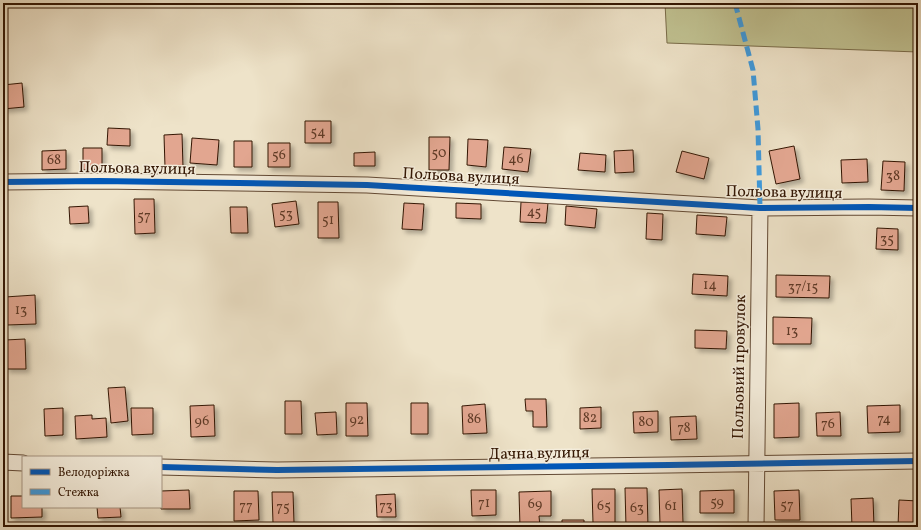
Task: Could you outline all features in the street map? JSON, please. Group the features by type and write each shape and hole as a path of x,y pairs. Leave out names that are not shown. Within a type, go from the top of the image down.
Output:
{"street":[{"name":"Польова вулиця","path":"3,182 100,181 367,185 760,208 918,208"},
{"name":"Польовий провулок","path":"756,527 760,208"},
{"name":"Дачна вулиця","path":"162,467 277,470 918,460"},
{"path":"3,462 22,463"}],"green space":[{"path":"665,3 918,3 918,52 667,43"}],"building":[{"path":"22,83 24,107 3,109 3,85"},
{"path":"305,121 331,121 331,143 305,143"},
{"path":"108,128 130,129 130,146 107,145"},
{"path":"182,134 183,167 165,167 164,135"},
{"path":"429,137 450,137 449,170 429,170"},
{"path":"192,138 219,140 217,165 190,163"},
{"path":"468,139 488,140 486,167 467,165"},
{"path":"234,141 252,141 252,167 234,167"},
{"path":"268,143 290,143 290,167 268,167"},
{"path":"794,146 800,179 776,184 769,151"},
{"path":"504,147 531,149 528,172 502,169"},
{"path":"83,148 102,148 102,169 83,170"},
{"path":"66,150 66,169 42,170 42,151"},
{"path":"633,150 634,172 615,173 614,151"},
{"path":"682,151 709,158 704,179 676,172"},
{"path":"375,152 375,166 354,166 354,153"},
{"path":"580,153 606,155 605,172 578,170"},
{"path":"867,159 868,182 842,183 841,160"},
{"path":"883,161 905,162 904,191 881,190"},
{"path":"134,199 154,199 155,233 135,234"},
{"path":"296,201 299,224 275,227 272,204"},
{"path":"318,202 338,202 339,238 318,238"},
{"path":"521,202 548,203 546,223 520,222"},
{"path":"404,203 424,204 422,230 402,229"},
{"path":"456,203 481,204 481,219 456,218"},
{"path":"88,206 89,223 70,224 69,207"},
{"path":"566,206 597,209 595,228 565,225"},
{"path":"230,207 247,207 248,233 231,233"},
{"path":"647,213 663,214 662,240 646,239"},
{"path":"697,215 727,217 725,236 696,234"},
{"path":"877,228 898,229 898,250 876,249"},
{"path":"693,274 728,276 727,296 692,294"},
{"path":"776,275 830,276 829,298 776,297"},
{"path":"35,295 36,324 7,325 5,297"},
{"path":"773,317 812,318 811,344 773,344"},
{"path":"695,330 727,331 726,349 695,348"},
{"path":"25,339 26,369 6,369 5,340"},
{"path":"125,387 128,421 111,423 108,388"},
{"path":"525,399 546,399 547,427 533,427 533,411 526,411"},
{"path":"285,401 301,401 302,434 285,434"},
{"path":"346,403 367,403 368,436 346,436"},
{"path":"411,403 428,403 428,434 411,434"},
{"path":"799,403 799,437 774,438 774,404"},
{"path":"485,404 487,433 463,434 462,406"},
{"path":"214,405 215,436 191,437 190,406"},
{"path":"900,405 900,432 868,433 867,406"},
{"path":"601,407 601,428 580,429 580,408"},
{"path":"63,408 63,435 45,436 44,409"},
{"path":"131,408 153,408 153,434 132,435"},
{"path":"658,411 658,432 634,433 633,412"},
{"path":"336,412 337,434 317,435 315,413"},
{"path":"840,412 841,436 817,436 816,413"},
{"path":"92,415 92,419 106,418 107,437 76,439 75,416"},
{"path":"696,416 697,439 671,440 670,417"},
{"path":"625,488 647,488 648,527 626,527"},
{"path":"592,489 615,489 615,523 593,523"},
{"path":"682,489 683,523 660,524 659,490"},
{"path":"189,490 190,509 161,509 162,491"},
{"path":"471,490 496,490 496,515 472,516"},
{"path":"734,490 734,513 700,513 700,491"},
{"path":"799,490 800,520 775,520 774,491"},
{"path":"234,491 258,491 259,520 234,521"},
{"path":"551,491 551,516 539,516 540,527 520,527 519,492"},
{"path":"272,492 293,492 294,523 273,523"},
{"path":"395,494 396,517 377,517 376,495"},
{"path":"11,496 22,496 22,508 42,508 42,517 11,518"},
{"path":"873,498 874,527 852,527 851,499"},
{"path":"899,500 918,501 918,527 898,527"},
{"path":"97,508 120,508 121,517 98,518"},
{"path":"562,520 584,520 584,527 562,527"}],"marked path":[{"path":"735,3 753,70 758,129 760,208"}],"cycle path":[{"path":"3,182 100,181 367,185 760,208 918,208"},
{"path":"162,467 277,470 918,461"}]}
